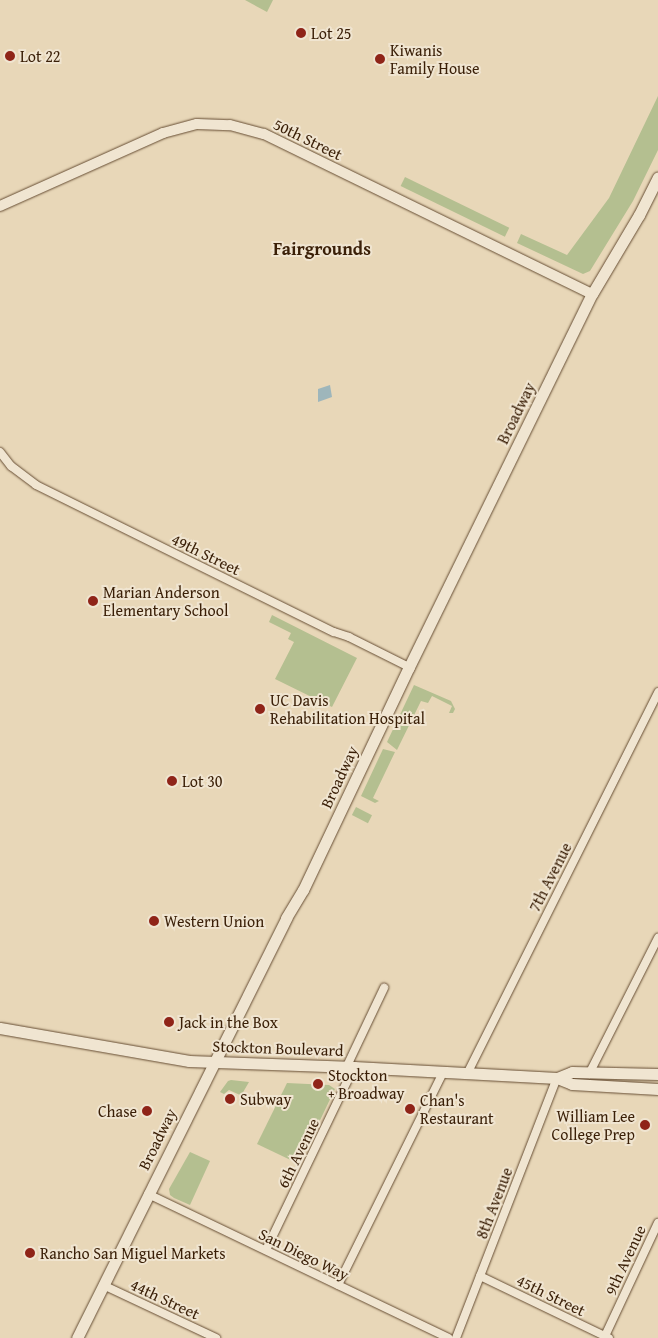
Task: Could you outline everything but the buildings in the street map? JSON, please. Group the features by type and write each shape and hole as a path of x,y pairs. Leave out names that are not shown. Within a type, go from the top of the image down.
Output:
{"main road":[{"name":"Broadway","path":"77,1338 213,1062 286,918 303,890 409,666 592,294 639,215 658,178"},
{"name":"Stockton Boulevard","path":"0,1028 189,1061 557,1078 572,1084 658,1089"},
{"name":"Stockton Boulevard","path":"557,1078 572,1072 589,1074 658,1074"}],"street":[{"name":"50th Street","path":"0,206 163,133 197,124 230,125 264,134 592,294"},
{"name":"49th Street","path":"0,452 11,466 36,485 334,632 349,637 409,666"},
{"name":"7th Avenue","path":"467,1074 658,692"},
{"path":"589,1074 658,938"},
{"name":"6th Avenue","path":"266,1250 350,1068 384,988"},
{"path":"338,1285 443,1073"},
{"name":"8th Avenue","path":"456,1338 557,1078"},
{"name":"San Diego Way","path":"148,1194 448,1338"},
{"name":"9th Avenue","path":"607,1337 658,1223"},
{"name":"45th Street","path":"480,1276 607,1337"},
{"name":"44th Street","path":"103,1285 216,1338"}],"green space":[{"path":"245,0 273,0 267,12"},
{"path":"658,96 658,150 633,201 590,271 583,274 517,243 521,234 567,255 609,198"},
{"path":"405,177 509,228 505,237 401,186"},
{"path":"272,615 357,658 332,707 275,679 294,642 288,639 291,633 269,622"},
{"path":"414,685 451,701 455,709 453,713 449,713 452,706 432,696 428,703 421,701 397,750 387,742"},
{"path":"383,749 395,752 373,798 379,801 375,803 361,796"},
{"path":"356,807 372,815 368,823 352,815"},
{"path":"228,1081 249,1082 240,1095 229,1090 224,1094 220,1092"},
{"path":"287,1083 329,1085 335,1089 299,1164 257,1144"},
{"path":"190,1152 210,1161 190,1205 170,1195 169,1189"}],"water":[{"path":"330,385 332,397 318,402 318,389"}],"place":[{"name":"Lot 25","path":"301,33"},
{"name":"Lot 22","path":"10,56"},
{"name":"Kiwanis Family House","path":"380,59"},
{"name":"Marian Anderson Elementary School","path":"93,601"},
{"name":"UC Davis Rehabilitation Hospital","path":"260,709"},
{"name":"Lot 30","path":"172,781"},
{"name":"Western Union","path":"154,921"},
{"name":"Jack in the Box","path":"169,1022"},
{"name":"Stockton + Broadway","path":"318,1084"},
{"name":"Subway","path":"230,1099"},
{"name":"Chan's Restaurant","path":"410,1109"},
{"name":"Chase","path":"147,1111"},
{"name":"William Lee College Prep","path":"645,1125"},
{"name":"Rancho San Miguel Markets","path":"30,1253"}],"district":[{"name":"Fairgrounds","path":"322,249"}]}
